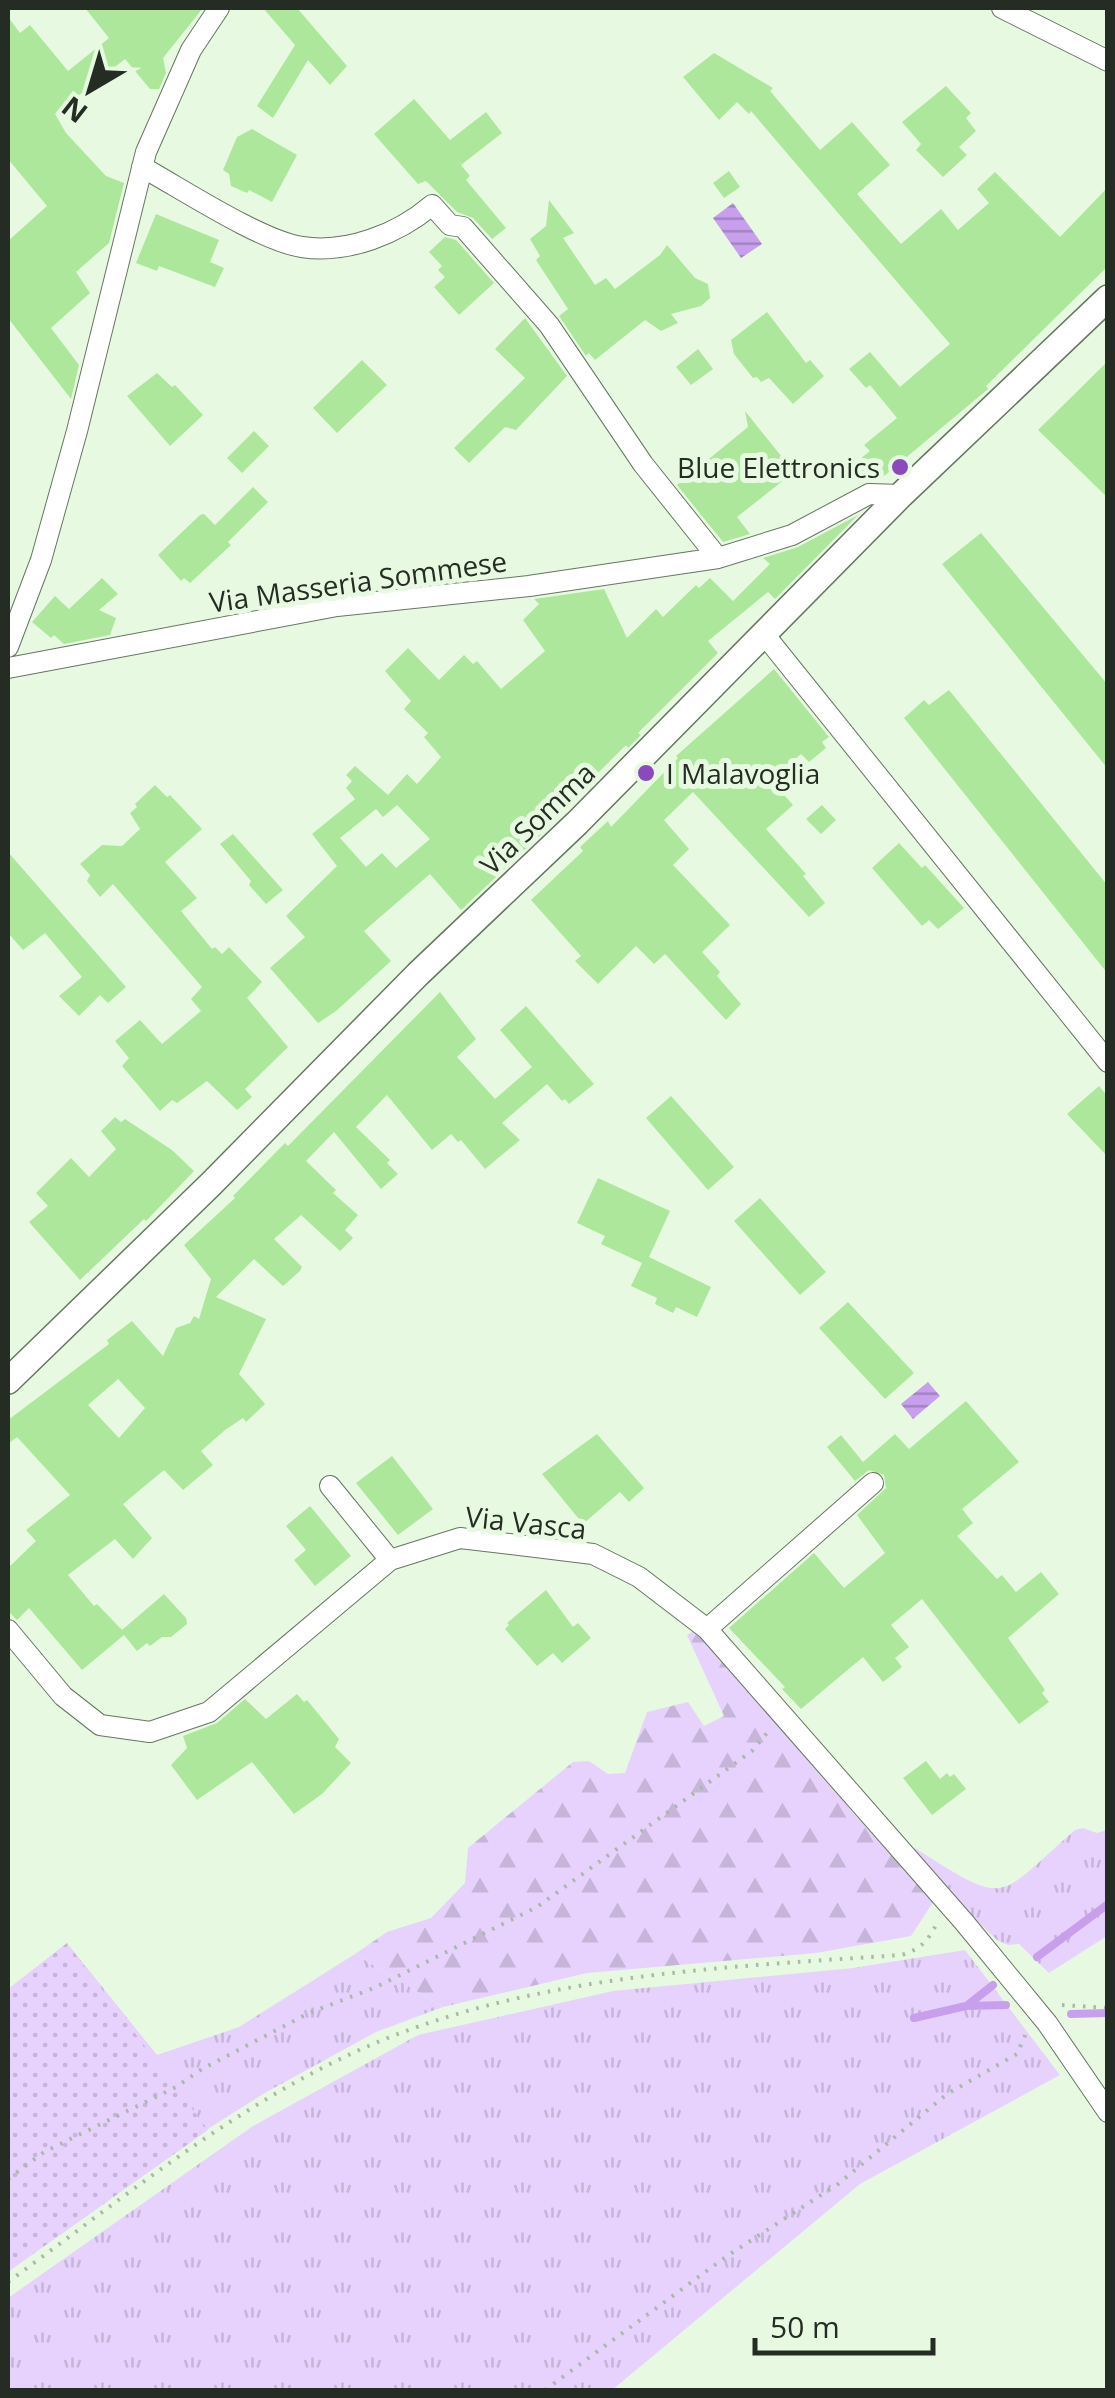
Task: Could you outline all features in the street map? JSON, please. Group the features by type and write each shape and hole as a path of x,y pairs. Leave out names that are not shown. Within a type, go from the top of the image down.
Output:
{"street":[{"path":"8,646 41,560 146,152 192,50 218,8"},
{"path":"1002,8 1108,61"},
{"path":"142,168 262,232 300,247 336,247 368,240 392,232 432,205 450,225 463,227 548,325 642,464 718,558"},
{"name":"Via Somma","path":"8,1381 211,1184 418,974 577,823 902,495 1108,298"},
{"name":"Via Masseria Sommese","path":"8,668 337,606 529,586 718,558 792,535 869,494 902,495"},
{"path":"763,633 1108,1062"},
{"path":"708,1629 873,1483"},
{"path":"330,1486 390,1560"},
{"name":"Via Vasca","path":"8,1630 62,1696 100,1724 150,1732 209,1712 390,1560 460,1538 593,1554 639,1577 708,1629 1032,2005 1108,2112"}],"path":[{"path":"8,2180 44,2152 176,2087 202,2069 309,2013 374,1988 537,1907 752,1751 782,1714"},
{"path":"8,2282 223,2127 335,2062 400,2033 510,2002 656,1973 901,1955 917,1950 930,1938 944,1899"},
{"path":"545,2390 726,2256 838,2184 947,2094 1016,2054 1032,2005 1108,2008"}],"green space":[{"path":"699,1628 798,1739 852,1812 934,1901 911,1936 816,1953 587,1973 443,2007 355,1954 387,1932 431,1918 465,1883 468,1848 573,1762 589,1761 608,1774 625,1773 647,1712 688,1702 704,1726 724,1716 687,1635"},
{"path":"1083,1828 1097,1833 1107,1830 1107,1936 1049,1973 1019,1944 997,1940 908,1855 915,1848 968,1880 1000,1888 1014,1882 1075,1830"},
{"path":"67,1943 157,2055 239,2027 355,1954 443,2007 376,2032 263,2094 8,2271 8,1989"},
{"path":"67,1943 208,2130 8,2272 8,1991"},
{"path":"965,1950 1060,2075 860,2184 612,2390 8,2390 8,2298 253,2126 418,2035 613,1991 853,1968"}],"shaded area":[{"path":"733,203 762,244 741,258 713,218"},
{"path":"928,1382 940,1396 913,1419 901,1404"}],"building":[{"path":"85,8 203,8 163,58 166,73 159,89 150,89 125,59 55,114 66,133 106,176 124,183 109,243 76,272 90,293 51,328 79,365 71,399 8,318 8,241 47,206 8,159 8,17 20,33 30,25 68,71 109,38"},
{"path":"263,8 297,8 347,66 330,85 308,60 273,118 257,106 295,45"},
{"path":"714,53 773,88 770,91 820,150 852,122 890,165 857,194 901,244 941,209 958,230 989,203 977,189 995,172 1060,237 1108,187 1108,266 986,386 988,389 878,481 870,480 855,463 870,451 864,445 897,418 870,385 866,388 849,369 870,352 900,387 950,344 751,111 749,114 737,102 719,120 683,77"},
{"path":"946,86 971,113 966,118 976,131 959,147 967,155 943,177 916,150 921,144 902,122"},
{"path":"414,99 450,140 486,112 502,133 461,165 470,176 466,180 506,228 492,239 473,218 457,212 426,181 418,184 374,134"},
{"path":"252,129 297,155 272,202 231,186 229,174 223,170 237,137"},
{"path":"729,171 740,187 724,198 713,183"},
{"path":"549,200 574,233 563,238 595,285 606,278 615,289 660,255 667,245 695,278 708,284 710,298 701,306 671,314 678,323 661,331 645,320 595,360 589,353 586,356 559,316 568,309 536,260 540,256 530,239 546,226"},
{"path":"156,214 219,240 210,262 224,268 215,287 159,266 157,271 136,263"},
{"path":"445,237 456,240 494,283 459,315 434,287 445,277 438,270 442,266 429,252"},
{"path":"767,312 806,363 810,360 824,376 793,404 769,378 761,382 753,378 734,354 731,340"},
{"path":"525,318 567,376 516,430 505,427 469,463 454,448 525,378 495,349"},
{"path":"698,349 713,369 691,385 676,367"},
{"path":"362,360 387,385 337,433 313,408"},
{"path":"1108,361 1108,498 1038,430"},
{"path":"157,373 172,387 175,385 203,415 170,446 127,396"},
{"path":"745,411 794,472 737,517 750,534 723,542 677,485 748,427"},
{"path":"254,431 269,446 242,473 227,458"},
{"path":"253,487 268,502 228,542 231,545 190,583 184,578 181,581 158,555 200,515 204,514 215,525"},
{"path":"858,515 775,599 768,592 708,641 718,653 638,733 641,735 628,748 626,745 550,821 553,823 461,910 430,874 364,931 391,961 318,1023 270,968 305,937 286,916 337,866 312,834 355,799 346,788 352,781 346,775 355,766 388,795 407,774 417,784 441,757 424,737 428,733 404,709 411,701 385,671 408,648 439,680 464,655 473,664 477,661 501,689 545,651 523,620 539,604 534,599 604,589 627,638 656,609 663,617 696,585 699,588 710,578 733,601 770,564 763,558 798,547","holes":["397,805 430,839 396,868 382,853 366,867 340,838 376,809 383,817"]},
{"path":"981,533 1108,685 1108,769 942,564"},
{"path":"102,578 118,594 99,610 116,618 110,635 64,644 32,622 55,596 69,609"},
{"path":"774,669 829,737 822,742 826,748 809,762 801,754 771,780 793,805 766,829 806,874 803,876 825,903 809,917 693,792 664,820 689,849 673,865 730,925 702,952 741,1004 726,1020 665,954 654,964 636,946 598,984 575,961 581,956 531,900 583,851 580,847 608,821 611,827 676,756"},
{"path":"949,690 1108,886 1108,974 904,718 924,700 929,705"},
{"path":"155,785 202,829 165,862 197,898 181,911 212,949 215,947 222,954 229,947 262,982 247,998 288,1047 245,1089 252,1097 237,1110 207,1081 160,1111 122,1066 129,1058 115,1041 140,1020 162,1044 201,1011 191,999 202,987 113,884 100,897 80,864 102,845 122,846 140,829 130,813"},
{"path":"822,805 836,820 821,834 806,819"},
{"path":"233,834 283,890 266,904 220,844"},
{"path":"899,843 964,908 938,929 929,920 922,926 872,868"},
{"path":"8,852 126,987 108,1003 100,995 79,1016 59,996 82,977 45,933 23,950 8,933"},
{"path":"440,992 476,1039 457,1057 495,1099 532,1067 500,1030 526,1006 594,1084 569,1104 547,1084 502,1123 520,1140 485,1169 451,1134 432,1150 387,1095 356,1127 390,1160 387,1163 398,1174 381,1189 334,1132 306,1161 358,1215 345,1230 353,1238 340,1251 301,1215 274,1239 302,1267 300,1271 283,1286 254,1259 216,1297 266,1319 239,1374 265,1404 246,1422 243,1418 201,1451 213,1465 183,1490 164,1470 123,1504 152,1538 133,1559 115,1539 68,1575 94,1606 97,1604 122,1630 164,1594 187,1624 171,1637 162,1637 150,1646 147,1643 137,1651 124,1635 82,1670 29,1608 17,1620 8,1611 8,1568 36,1541 26,1530 70,1495 17,1437 8,1444 8,1420 109,1344 107,1340 132,1321 163,1356 176,1328 190,1323 194,1316 199,1319 211,1279 184,1245 235,1198 285,1143 288,1146","holes":["118,1379 145,1408 119,1438 88,1405"]},
{"path":"1099,1086 1108,1097 1108,1157 1067,1114"},
{"path":"671,1096 734,1167 708,1190 646,1118"},
{"path":"115,1117 121,1122 125,1119 172,1150 194,1171 80,1280 29,1222 48,1206 36,1193 71,1158 89,1177 116,1149 101,1131"},
{"path":"598,1178 670,1211 649,1257 711,1287 697,1317 676,1307 673,1313 655,1304 657,1298 631,1286 642,1263 601,1244 605,1236 577,1223"},
{"path":"760,1198 826,1272 800,1295 734,1221"},
{"path":"848,1302 914,1373 885,1399 819,1328"},
{"path":"966,1401 1019,1462 962,1509 973,1523 957,1536 997,1579 1002,1575 1016,1592 1041,1572 1059,1594 1008,1638 1045,1690 1042,1693 1049,1702 1019,1724 922,1599 891,1625 909,1647 895,1658 902,1667 883,1682 863,1657 801,1709 729,1628 814,1553 844,1588 885,1553 857,1515 886,1488 884,1475 869,1470 855,1481 827,1447 841,1435 863,1462 895,1434 909,1449"},
{"path":"597,1434 644,1488 629,1502 620,1492 583,1524 542,1474"},
{"path":"392,1456 433,1509 398,1535 356,1483"},
{"path":"310,1506 351,1556 315,1586 294,1560 306,1550 286,1526"},
{"path":"546,1590 573,1627 578,1623 591,1638 562,1663 553,1653 537,1666 505,1629"},
{"path":"297,1694 304,1702 307,1700 339,1739 335,1747 351,1763 322,1794 294,1814 252,1762 197,1800 171,1765 187,1748 183,1736 217,1723 245,1699 266,1719"},
{"path":"926,1761 940,1779 947,1773 950,1777 954,1774 966,1789 932,1815 903,1778"}],"waterway":[{"path":"1037,1957 1108,1904"},
{"path":"969,2004 993,1985"},
{"path":"914,2018 966,2006 1006,2005"},
{"path":"1071,2014 1108,2013"}],"place":[{"name":"Blue Elettronics","path":"900,467"},
{"name":"I Malavoglia","path":"646,773"}]}
